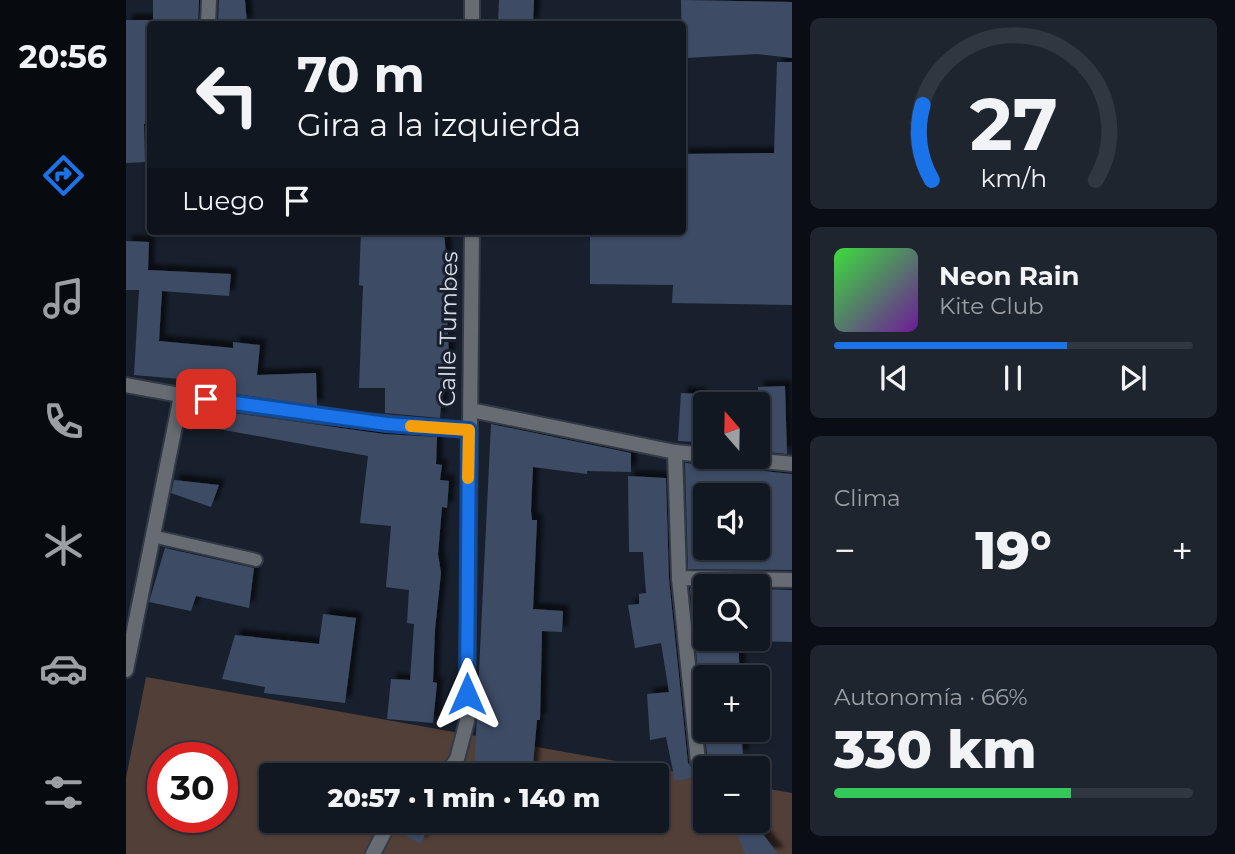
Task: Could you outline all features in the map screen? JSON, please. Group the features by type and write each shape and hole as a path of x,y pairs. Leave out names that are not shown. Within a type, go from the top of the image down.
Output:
{"street":[{"path":"208,21 209,0"},
{"path":"472,0 472,21"},
{"name":"Calle Tumbes","path":"454,763 467,721 472,235"},
{"path":"126,385 181,396 387,424 469,430"},
{"path":"126,670 181,396"},
{"path":"471,410 693,454"},
{"path":"675,452 679,578 697,756"},
{"path":"770,462 792,464"},
{"path":"679,578 792,580"},
{"path":"373,854 384,833"}],"lane":[{"path":"152,536 256,560"}],"shaded area":[{"path":"146,677 627,763 259,763 259,833 669,833 669,771 693,775 693,833 770,833 770,789 792,793 792,854 126,854 126,778"}],"building":[{"path":"153,0 199,0 198,21 153,21"},
{"path":"219,0 245,0 247,21 218,21"},
{"path":"499,0 534,0 533,21 498,21"},
{"path":"681,0 792,2 792,58 757,54 686,58 686,21 681,21"},
{"path":"126,20 150,20 147,21 145,162 126,163"},
{"path":"777,62 792,62 792,305 672,303 673,285 590,284 590,235 686,235 686,154 774,153"},
{"path":"361,235 444,235 447,268 453,268 452,289 446,289 449,358 445,358 440,418 385,413 385,388 359,388 363,286 359,285"},
{"path":"126,241 149,242 148,270 231,274 229,296 162,291 159,341 233,348 233,342 260,345 257,375 316,373 317,406 203,389 204,381 134,375 139,290 126,290"},
{"path":"785,386 787,454 770,452 770,392 758,392 758,387"},
{"path":"681,393 693,394 693,442 678,441"},
{"path":"199,408 384,434 437,437 436,464 442,465 440,480 449,481 447,508 442,507 438,554 441,573 435,629 433,682 437,683 433,723 387,719 391,679 410,680 414,624 407,623 409,590 386,587 391,526 360,523 368,456 196,425"},
{"path":"491,424 631,453 631,472 587,471 587,474 533,467 531,511 532,520 537,520 533,609 563,611 562,632 542,631 540,720 537,720 533,763 475,763"},
{"path":"685,463 693,464 693,469 743,469 792,474 792,570 688,569"},
{"path":"628,476 666,478 669,579 688,763 693,769 693,777 675,781 666,737 650,740 647,694 669,692 661,643 635,648 628,605 639,604 639,594 646,593 643,552 629,552"},
{"path":"174,480 219,485 211,507 171,493"},
{"path":"165,548 254,568 249,608 196,596 191,611 149,602"},
{"path":"690,588 693,588 693,619"},
{"path":"770,589 792,590 792,642 770,641"},
{"path":"323,614 356,618 345,703 264,693 265,687 222,679 235,635 319,644"},
{"path":"696,651 739,651 739,665 697,665"},
{"path":"706,742 742,742 743,755 707,756"},
{"path":"401,833 425,833 421,844"},
{"path":"737,833 762,833 778,854 745,854"}],"slow traffic":[{"path":"411,426 469,430 468,478"}],"route":[{"path":"206,399 387,424 469,430 467,694"}]}
